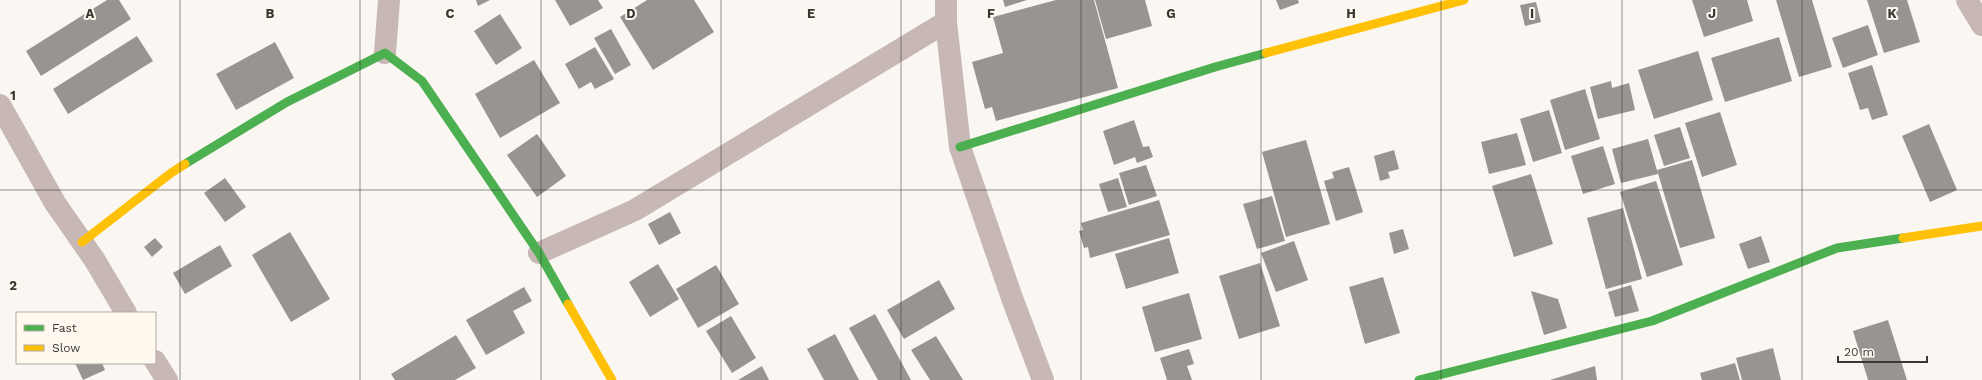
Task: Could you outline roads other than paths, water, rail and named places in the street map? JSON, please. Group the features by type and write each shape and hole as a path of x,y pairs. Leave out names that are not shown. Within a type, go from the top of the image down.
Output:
{"street":[{"path":"385,53 389,0"},
{"path":"946,0 946,22 960,147 1012,298 1043,380"},
{"path":"960,147 1214,67 1464,0"},
{"path":"1967,0 1982,25"},
{"path":"539,253 635,210 946,22"},
{"path":"82,242 178,169 287,102 385,53"},
{"path":"385,53 422,81 539,253 612,380"},
{"path":"1,108 55,203 82,242 125,312"},
{"path":"1419,380 1652,321 1837,248 1982,226"},
{"path":"156,363 167,380"}]}
